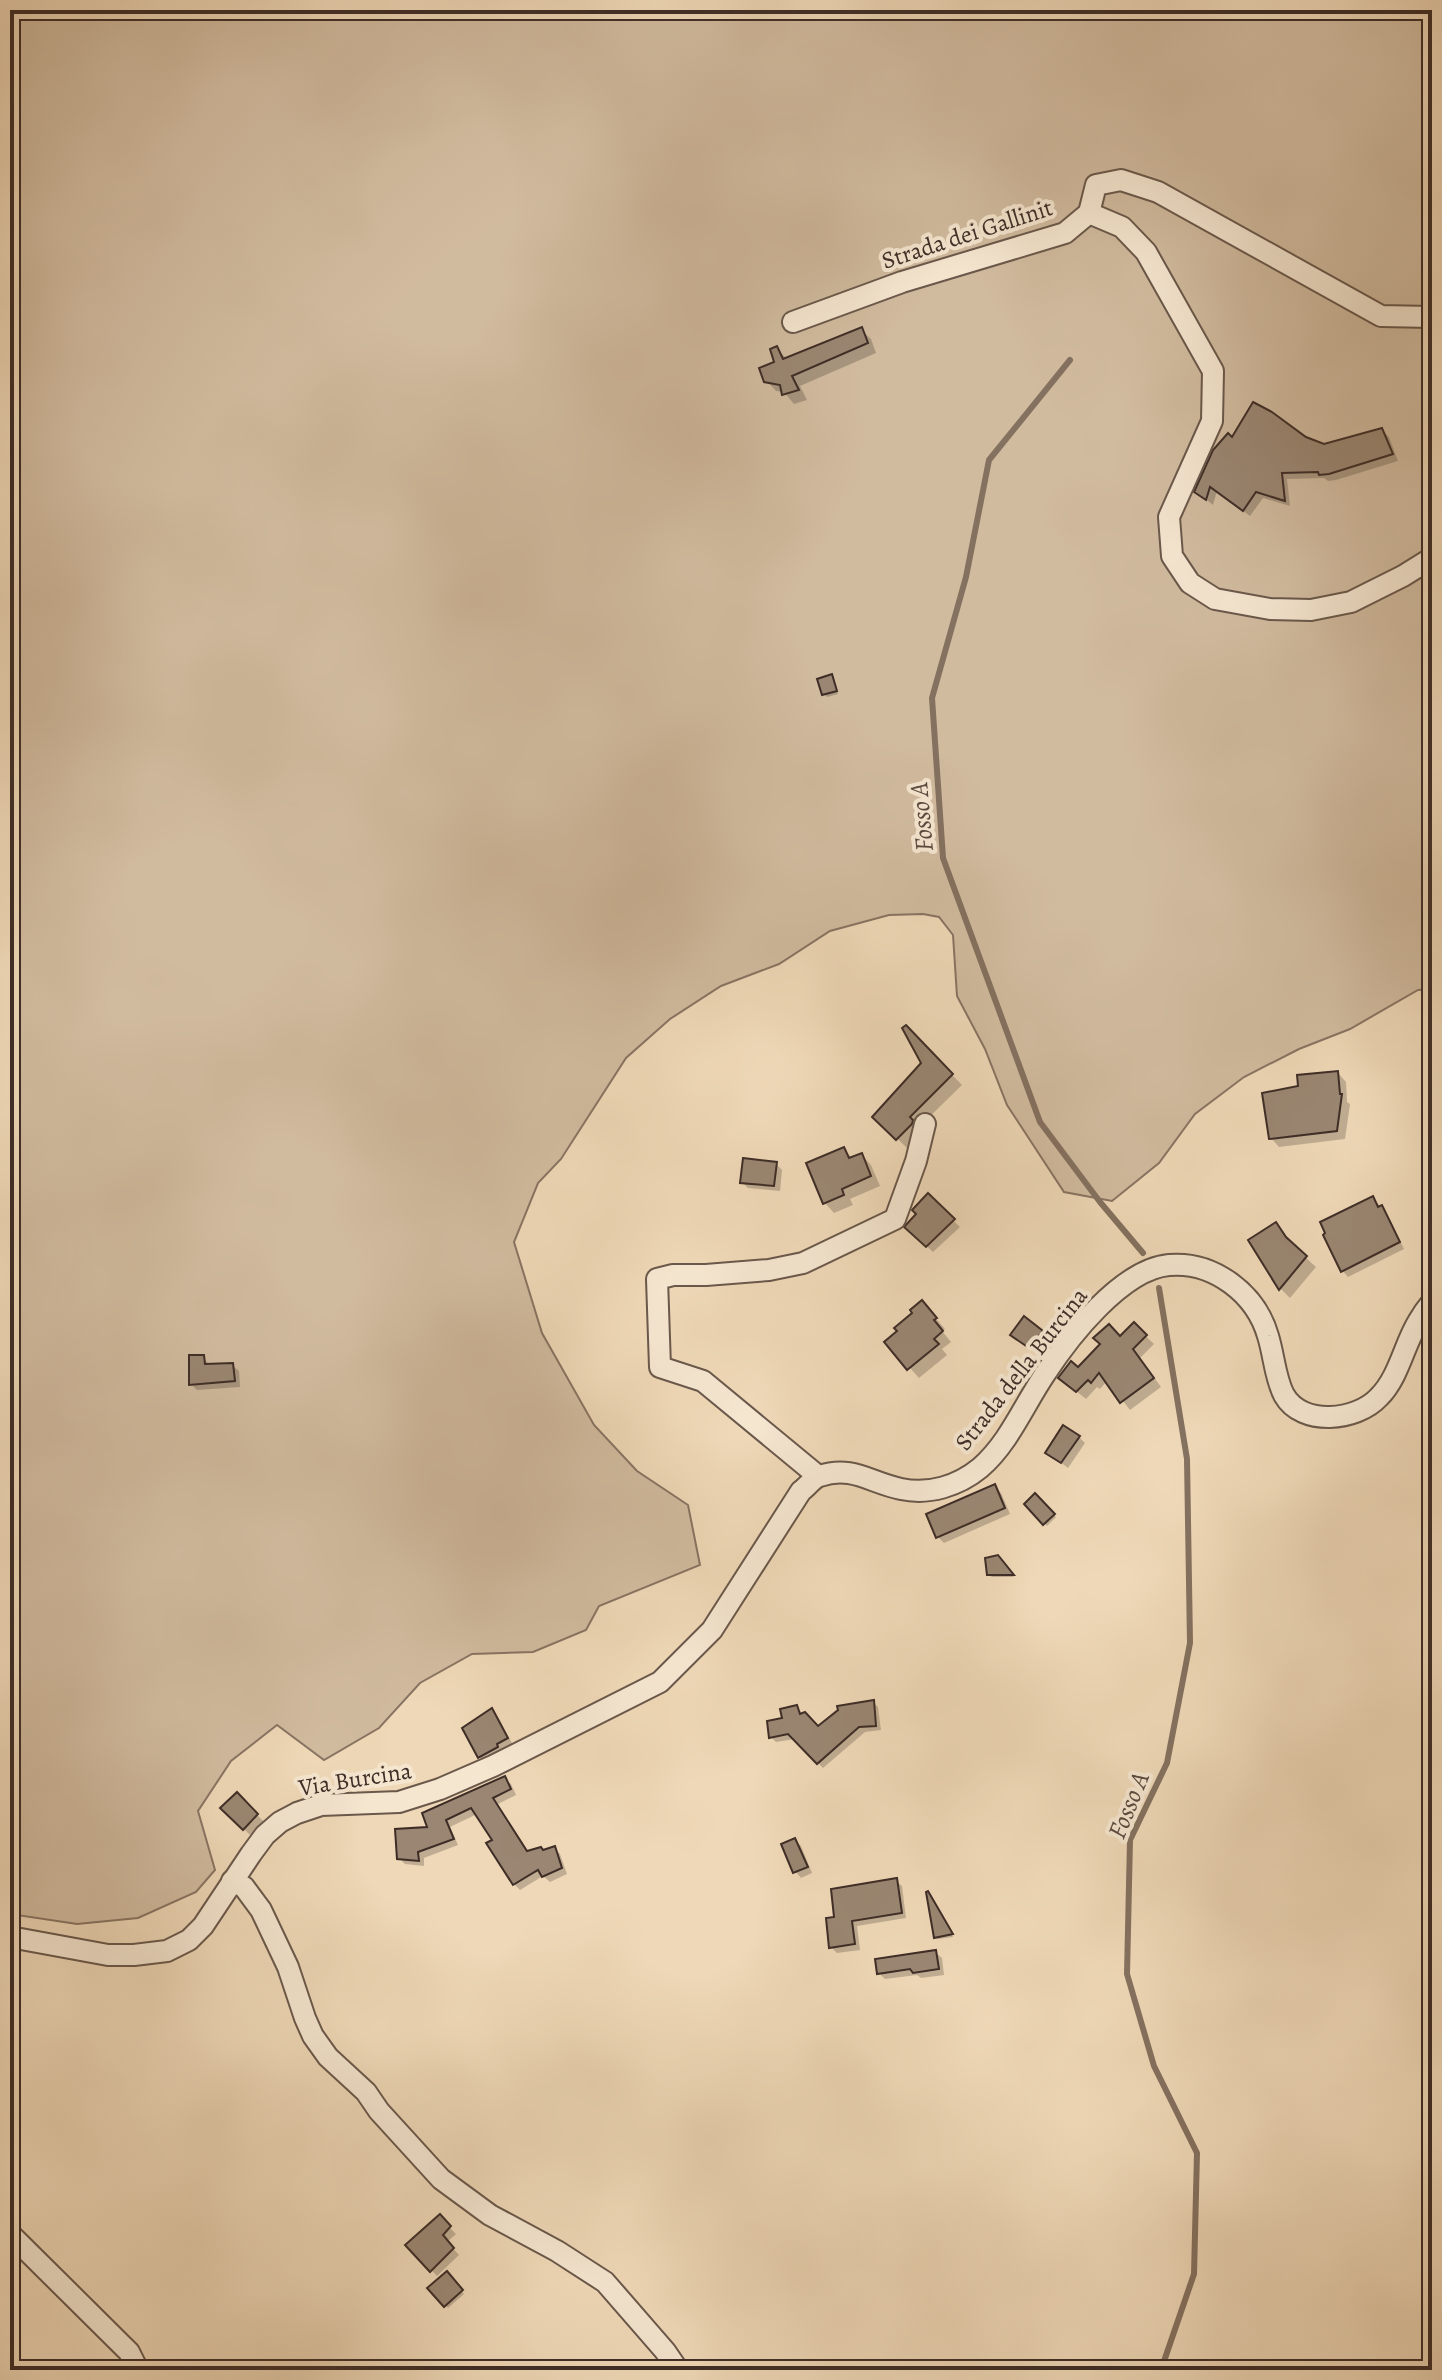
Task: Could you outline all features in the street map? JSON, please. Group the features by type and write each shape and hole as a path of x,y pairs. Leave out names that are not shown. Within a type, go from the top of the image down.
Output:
{"street":[{"path":"1089,213 1096,185 1121,180 1158,192 1381,316 1432,317"},
{"name":"Strada dei Gallinit","path":"793,322 902,282 1065,233 1089,213 1122,227 1146,252 1213,371 1212,421 1169,517 1172,556 1190,583 1215,599 1270,609 1311,610 1351,602 1432,558"},
{"path":"818,1476 703,1381 660,1367 657,1279 673,1275 769,1270 803,1263 895,1219 916,1161 925,1124"},
{"name":"Strada della Burcina","path":"818,1476 848,1471 902,1490 941,1490 958,1483 980,1467 999,1446 1045,1373 1098,1307 1141,1273 1167,1265 1192,1265 1241,1289 1257,1310 1268,1334 1283,1393 1294,1409 1316,1416 1339,1416 1364,1409 1380,1396 1418,1322 1432,1302"},
{"name":"Via Burcina","path":"10,1937 108,1955 167,1951 189,1940 203,1926 265,1835 280,1822 321,1805 399,1802 440,1789 493,1766 660,1682 712,1630 801,1491 818,1476"},
{"path":"232,1881 244,1887 261,1910 288,1967 313,2036 328,2057 366,2092 379,2111 441,2179 490,2215 557,2251 605,2282 678,2370"},
{"path":"10,2234 129,2352 138,2370"}],"shaded area":[{"path":"10,10 1432,10 1432,989 1418,990 1350,1029 1299,1049 1244,1077 1195,1114 1159,1163 1112,1201 1064,1192 1007,1105 985,1049 957,996 953,935 939,917 889,915 830,931 779,964 721,986 670,1019 626,1058 561,1159 538,1183 514,1242 542,1333 594,1425 637,1471 688,1505 700,1565 599,1606 586,1630 533,1652 472,1654 420,1683 379,1728 324,1760 277,1725 231,1761 198,1811 215,1870 196,1892 138,1918 77,1924 10,1914"}],"building":[{"path":"862,327 868,343 792,376 799,390 782,395 780,385 764,382 759,368 774,362 770,349 777,346 783,359"},
{"path":"1253,402 1306,437 1324,444 1382,428 1393,454 1329,474 1282,473 1285,501 1256,492 1243,511 1210,487 1206,500 1194,492 1213,450 1228,433 1232,437"},
{"path":"832,674 837,691 822,695 817,679"},
{"path":"906,1025 953,1074 910,1117 912,1124 896,1140 872,1117 921,1063 902,1028"},
{"path":"1338,1071 1342,1094 1337,1131 1269,1139 1262,1093 1298,1086 1297,1075"},
{"path":"844,1147 849,1158 862,1153 871,1176 842,1189 844,1195 823,1204 806,1163"},
{"path":"743,1158 777,1162 774,1186 740,1183"},
{"path":"928,1193 955,1219 926,1247 904,1227 916,1214 912,1210"},
{"path":"1373,1196 1378,1207 1382,1205 1400,1242 1341,1272 1320,1222"},
{"path":"1276,1222 1286,1237 1307,1256 1279,1290 1248,1240"},
{"path":"922,1300 943,1331 934,1339 939,1344 907,1370 884,1342"},
{"path":"1024,1316 1043,1331 1029,1348 1010,1335"},
{"path":"1134,1322 1147,1335 1133,1349 1154,1378 1120,1403 1099,1373 1091,1383 1088,1380 1076,1392 1058,1378 1071,1361 1078,1367 1100,1344 1093,1338 1109,1324 1120,1336"},
{"path":"189,1355 204,1355 205,1364 233,1363 235,1381 189,1385"},
{"path":"1063,1425 1080,1436 1061,1463 1045,1453"},
{"path":"995,1484 1005,1508 936,1538 926,1514"},
{"path":"1035,1493 1055,1514 1043,1525 1024,1504"},
{"path":"998,1555 1014,1575 987,1575 985,1558"},
{"path":"874,1700 876,1726 859,1727 817,1764 788,1734 769,1738 767,1721 782,1718 780,1709 797,1705 800,1714 805,1712 818,1726 838,1710 837,1706"},
{"path":"492,1708 508,1738 478,1758 462,1728"},
{"path":"505,1776 511,1789 493,1798 527,1851 555,1846 562,1868 542,1877 538,1870 513,1885 486,1843 492,1840 471,1808 446,1820 454,1839 418,1852 419,1861 397,1859 395,1829 427,1827 422,1813"},
{"path":"237,1792 258,1814 243,1830 220,1808"},
{"path":"795,1838 808,1867 793,1873 781,1844"},
{"path":"897,1878 902,1913 852,1921 855,1944 829,1948 826,1918 834,1917 831,1889"},
{"path":"928,1891 953,1934 934,1938"},
{"path":"936,1950 939,1969 877,1974 875,1959"},
{"path":"440,2214 451,2226 443,2235 454,2248 430,2272 405,2245"},
{"path":"447,2271 463,2290 444,2307 427,2288"}],"waterway":[{"name":"Fosso A","path":"1070,360 989,460 966,577 932,698 943,858 1040,1122 1143,1253"},
{"name":"Fosso A","path":"1159,1288 1187,1459 1190,1643 1167,1763 1130,1840 1127,1974 1154,2066 1197,2153 1194,2274 1161,2370"}]}
